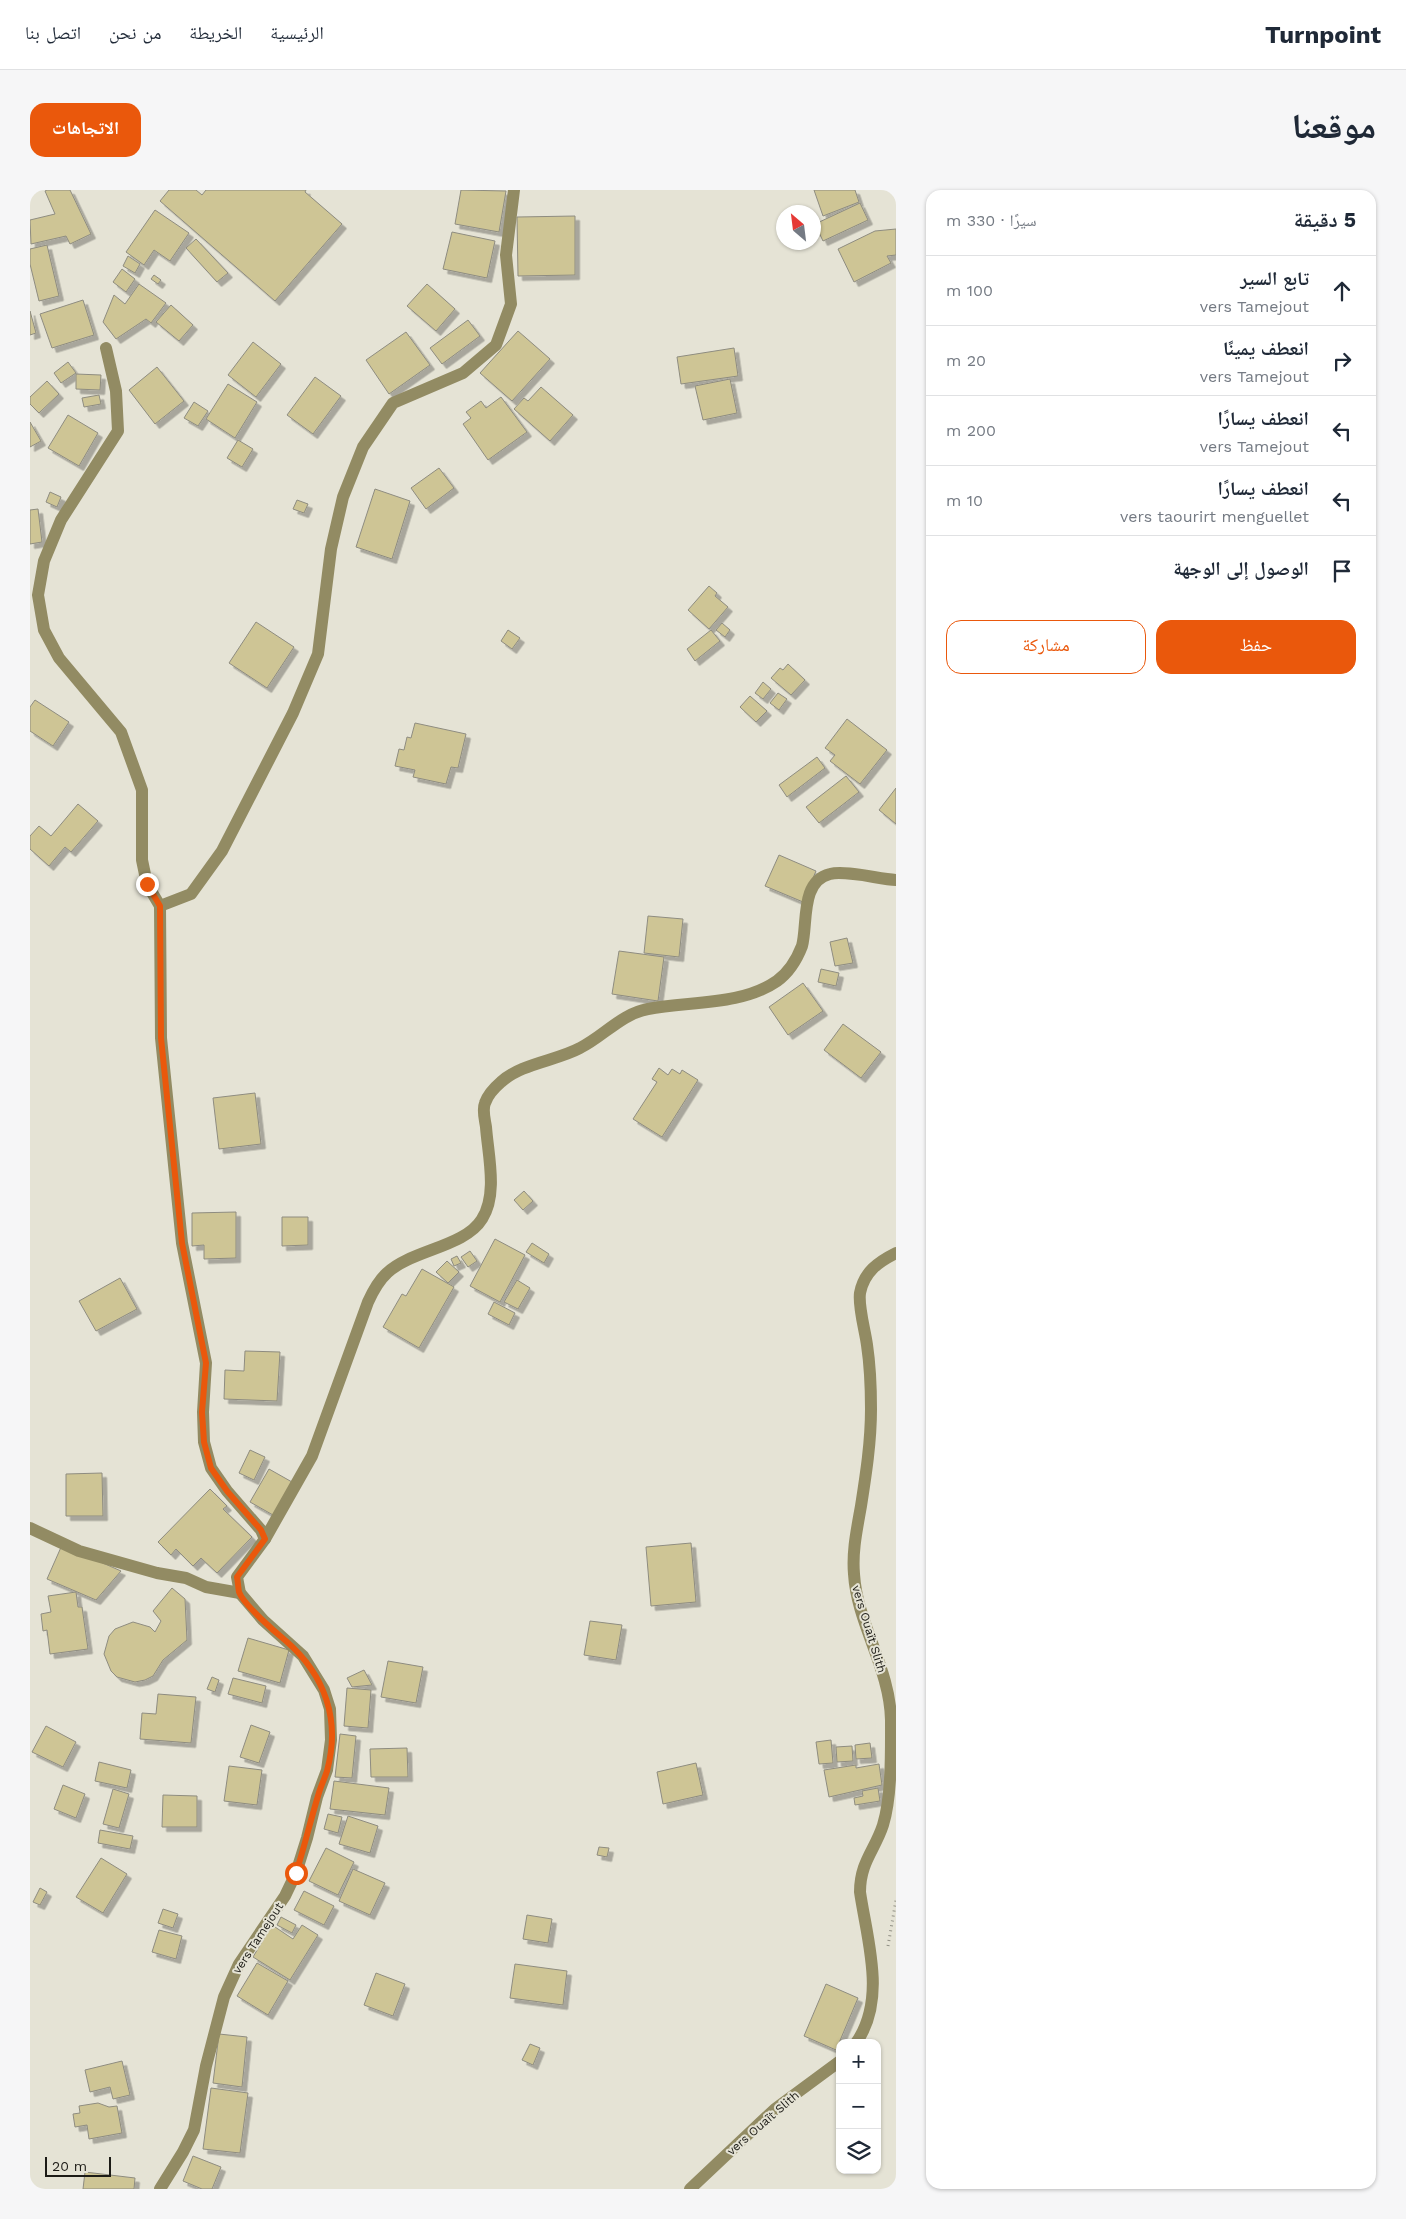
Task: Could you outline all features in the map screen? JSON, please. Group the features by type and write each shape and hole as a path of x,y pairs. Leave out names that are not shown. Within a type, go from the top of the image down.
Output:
{"street":[{"path":"160,906 191,894 222,851 293,713 318,654 331,549 343,497 363,447 393,403 463,374 496,345 511,304 506,255 514,190"},
{"path":"106,348 116,391 118,431 61,520 44,561 38,595 44,630 59,658 121,732 142,790 142,860 147,884 160,906 161,1038 182,1243 206,1363 202,1412 204,1442 211,1468 227,1491 261,1530 265,1539"},
{"path":"30,1528 79,1551 157,1573 186,1578 206,1587 240,1593 237,1577 265,1539 312,1456 368,1302 377,1284 388,1271 405,1261 466,1234 482,1220 490,1198 484,1105 491,1091 503,1080 516,1073 579,1049 600,1036 622,1018 646,1009 714,1002 758,990 777,981 792,966 802,946 809,896 813,886 820,878 831,874 896,880"},
{"name":"vers Ouaït Slith","path":"859,2039 871,2011 874,1984 860,1892 860,1879 864,1865 882,1827 887,1810 891,1719 884,1678 859,1601 854,1575 854,1550 868,1462 871,1409 867,1347 859,1295 863,1280 872,1267 896,1253"},
{"name":"vers Tamejout","path":"160,2189 194,2130 206,2066 224,1997 239,1964 285,1896 296,1873 328,1763 331,1740 330,1709 324,1690 303,1656 263,1620 240,1593"},
{"name":"vers Ouaït Slith","path":"690,2189 775,2109 836,2064"}],"building":[{"path":"70,190 91,234 70,244 66,236 31,244 30,220 55,214 45,191"},
{"path":"169,190 196,190 202,195 206,190 306,190 305,192 342,224 275,301 160,201"},
{"path":"461,190 506,191 499,232 455,224"},
{"path":"814,190 855,190 859,202 823,216 821,205 819,205"},
{"path":"860,203 868,220 823,241 821,237 821,221"},
{"path":"155,210 189,233 170,261 154,250 144,265 126,252"},
{"path":"575,216 575,275 518,276 517,217"},
{"path":"896,229 896,255 887,256 891,263 854,282 838,249 875,231"},
{"path":"452,232 495,241 487,278 443,269"},
{"path":"196,239 228,273 217,282 186,248"},
{"path":"47,245 59,296 39,301 30,264 30,249"},
{"path":"128,256 140,264 135,273 123,266"},
{"path":"122,269 135,279 126,292 113,282"},
{"path":"154,275 161,280 158,284 151,279"},
{"path":"139,284 166,303 151,323 146,319 116,339 103,322 114,295 125,304"},
{"path":"427,284 455,309 436,331 407,306"},
{"path":"83,300 94,335 52,348 40,314"},
{"path":"171,305 193,325 179,341 156,322"},
{"path":"30,311 36,333 30,335"},
{"path":"468,320 480,336 442,364 430,348"},
{"path":"518,331 550,359 512,401 480,373"},
{"path":"406,332 430,365 389,394 366,360"},
{"path":"253,342 281,364 256,397 228,375"},
{"path":"734,348 738,376 681,384 677,357"},
{"path":"68,362 76,373 61,383 54,373"},
{"path":"157,367 184,401 155,424 129,390"},
{"path":"76,374 101,375 100,390 76,389"},
{"path":"315,377 341,396 313,434 287,415"},
{"path":"730,379 737,413 703,420 695,386"},
{"path":"47,381 59,394 39,413 30,404 30,397"},
{"path":"228,384 257,402 235,438 206,419"},
{"path":"541,387 573,415 550,441 514,409 524,398 528,401"},
{"path":"99,395 101,404 84,407 82,398"},
{"path":"501,397 527,432 488,460 463,424 471,418 466,412 481,401 486,408"},
{"path":"194,402 208,411 198,426 184,418"},
{"path":"68,415 98,433 79,466 48,448"},
{"path":"30,422 41,441 30,447"},
{"path":"238,440 253,449 242,467 227,458"},
{"path":"439,468 454,488 426,509 411,488"},
{"path":"375,489 410,501 392,559 356,547"},
{"path":"50,492 61,497 57,507 46,502"},
{"path":"297,500 308,504 304,513 293,509"},
{"path":"38,509 42,542 30,544 30,510"},
{"path":"709,586 717,593 715,596 728,607 709,629 688,610"},
{"path":"256,622 294,647 267,688 229,663"},
{"path":"722,623 730,630 725,637 716,630"},
{"path":"508,630 520,638 512,649 501,641"},
{"path":"711,630 720,641 695,661 687,649"},
{"path":"788,664 805,680 791,695 771,678 780,668 783,670"},
{"path":"763,682 771,689 763,699 755,693"},
{"path":"778,693 787,699 779,710 770,703"},
{"path":"750,696 767,711 756,722 740,707"},
{"path":"35,700 69,722 53,746 30,731 30,707"},
{"path":"847,719 887,750 860,784 830,761 835,755 825,748"},
{"path":"415,723 466,734 458,768 451,767 446,784 413,777 415,770 395,766 399,749 404,750 407,737 411,738"},
{"path":"817,757 825,768 787,797 779,785"},
{"path":"846,776 859,792 819,823 806,807"},
{"path":"896,788 896,824 879,810"},
{"path":"78,804 98,821 71,852 65,847 49,866 30,849 30,836 39,826 51,836"},
{"path":"779,855 816,871 803,902 765,886"},
{"path":"648,916 683,919 679,957 644,953"},
{"path":"847,938 853,963 835,966 830,942"},
{"path":"619,951 664,957 658,1001 612,994"},
{"path":"821,969 839,973 836,986 818,982"},
{"path":"803,983 823,1011 788,1035 769,1007"},
{"path":"843,1024 881,1052 861,1078 824,1050"},
{"path":"659,1068 668,1075 672,1069 680,1074 682,1070 698,1080 662,1137 633,1119 657,1082 652,1079"},
{"path":"255,1093 261,1144 219,1149 213,1098"},
{"path":"524,1191 533,1201 523,1210 514,1200"},
{"path":"236,1212 236,1258 204,1259 204,1245 192,1246 192,1213"},
{"path":"282,1217 308,1217 308,1245 282,1246"},
{"path":"495,1239 525,1255 500,1302 470,1286"},
{"path":"532,1243 549,1254 544,1263 526,1252"},
{"path":"470,1251 477,1261 468,1267 461,1257"},
{"path":"457,1256 461,1263 454,1266 451,1259"},
{"path":"447,1261 459,1272 448,1283 436,1272"},
{"path":"422,1269 454,1287 419,1348 383,1327 402,1294 406,1296"},
{"path":"120,1278 137,1309 96,1331 79,1301"},
{"path":"517,1280 530,1288 518,1309 504,1302"},
{"path":"494,1302 515,1313 509,1325 488,1314"},
{"path":"245,1351 280,1352 277,1401 224,1399 225,1370 244,1371"},
{"path":"250,1450 265,1457 254,1480 239,1473"},
{"path":"269,1469 292,1482 273,1515 250,1502"},
{"path":"102,1473 103,1516 66,1516 66,1474"},
{"path":"210,1489 227,1506 223,1509 252,1537 217,1573 201,1558 193,1566 176,1549 171,1555 158,1542"},
{"path":"691,1543 696,1602 651,1606 646,1547"},
{"path":"62,1545 121,1571 96,1600 47,1579"},
{"path":"172,1588 185,1599 187,1640 163,1660 153,1676 135,1682 117,1677 111,1671 104,1654 109,1636 115,1629 133,1622 150,1627 155,1632 161,1621 153,1611"},
{"path":"76,1592 78,1607 82,1607 88,1649 50,1654 47,1630 43,1631 41,1614 51,1612 48,1596"},
{"path":"590,1621 622,1625 616,1660 584,1655"},
{"path":"248,1638 289,1650 280,1683 238,1671"},
{"path":"388,1661 423,1667 416,1703 381,1697"},
{"path":"364,1670 372,1685 352,1687 347,1678"},
{"path":"212,1677 219,1680 215,1692 207,1689"},
{"path":"233,1678 266,1686 262,1703 228,1694"},
{"path":"347,1688 371,1690 368,1728 344,1726"},
{"path":"158,1694 196,1697 191,1743 140,1739 142,1713 156,1714"},
{"path":"251,1725 270,1732 259,1763 240,1757"},
{"path":"46,1726 76,1742 63,1767 32,1752"},
{"path":"340,1734 356,1736 352,1778 335,1777"},
{"path":"831,1740 833,1763 819,1764 816,1742"},
{"path":"870,1743 872,1758 856,1759 855,1745"},
{"path":"852,1746 853,1761 837,1762 836,1747"},
{"path":"407,1748 408,1777 371,1777 370,1749"},
{"path":"99,1762 131,1770 127,1788 95,1781"},
{"path":"696,1763 703,1795 663,1804 657,1772"},
{"path":"879,1764 882,1785 829,1797 824,1770 856,1765 856,1768"},
{"path":"229,1766 262,1770 257,1805 224,1801"},
{"path":"334,1781 389,1788 385,1815 330,1809"},
{"path":"63,1785 85,1794 76,1818 54,1809"},
{"path":"878,1788 880,1801 855,1805 854,1798 863,1796 862,1791"},
{"path":"113,1789 129,1794 119,1828 103,1824"},
{"path":"163,1795 197,1796 197,1827 162,1827"},
{"path":"328,1814 342,1817 338,1833 324,1829"},
{"path":"348,1816 378,1826 370,1853 339,1844"},
{"path":"100,1830 133,1836 130,1849 98,1843"},
{"path":"599,1847 609,1848 607,1857 597,1855"},
{"path":"326,1848 354,1862 338,1895 309,1881"},
{"path":"101,1858 127,1874 103,1913 76,1897"},
{"path":"353,1869 385,1883 370,1915 339,1901"},
{"path":"40,1888 47,1892 40,1905 33,1902"},
{"path":"304,1891 334,1906 324,1925 294,1910"},
{"path":"163,1909 178,1914 173,1928 158,1923"},
{"path":"527,1915 552,1919 548,1943 523,1939"},
{"path":"281,1917 296,1925 292,1933 277,1925"},
{"path":"272,1925 293,1939 302,1925 318,1935 290,1980 253,1957"},
{"path":"159,1930 182,1936 176,1959 152,1952"},
{"path":"257,1963 288,1981 268,2015 237,1996"},
{"path":"515,1964 567,1971 563,2005 510,1998"},
{"path":"376,1973 405,1984 393,2016 364,2005"},
{"path":"826,1984 858,1998 841,2039 836,2039 836,2050 804,2036"},
{"path":"219,2034 247,2037 242,2087 213,2083"},
{"path":"530,2044 540,2048 533,2065 522,2060"},
{"path":"122,2061 130,2095 113,2099 110,2087 90,2092 85,2070"},
{"path":"211,2088 248,2093 240,2153 203,2149"},
{"path":"98,2103 109,2107 117,2106 122,2133 89,2139 87,2125 75,2127 73,2114 80,2113 79,2106"},
{"path":"193,2156 221,2167 212,2189 202,2189 183,2181"},
{"path":"85,2172 135,2178 134,2189 83,2189"}],"route":[{"path":"147,884 160,906 161,1038 182,1243 206,1363 202,1412 204,1442 211,1468 227,1491 261,1530 265,1539 249,1558 237,1577 240,1593 263,1620 303,1656 324,1690 330,1709 331,1740 327,1770 317,1797 296,1873"}]}
